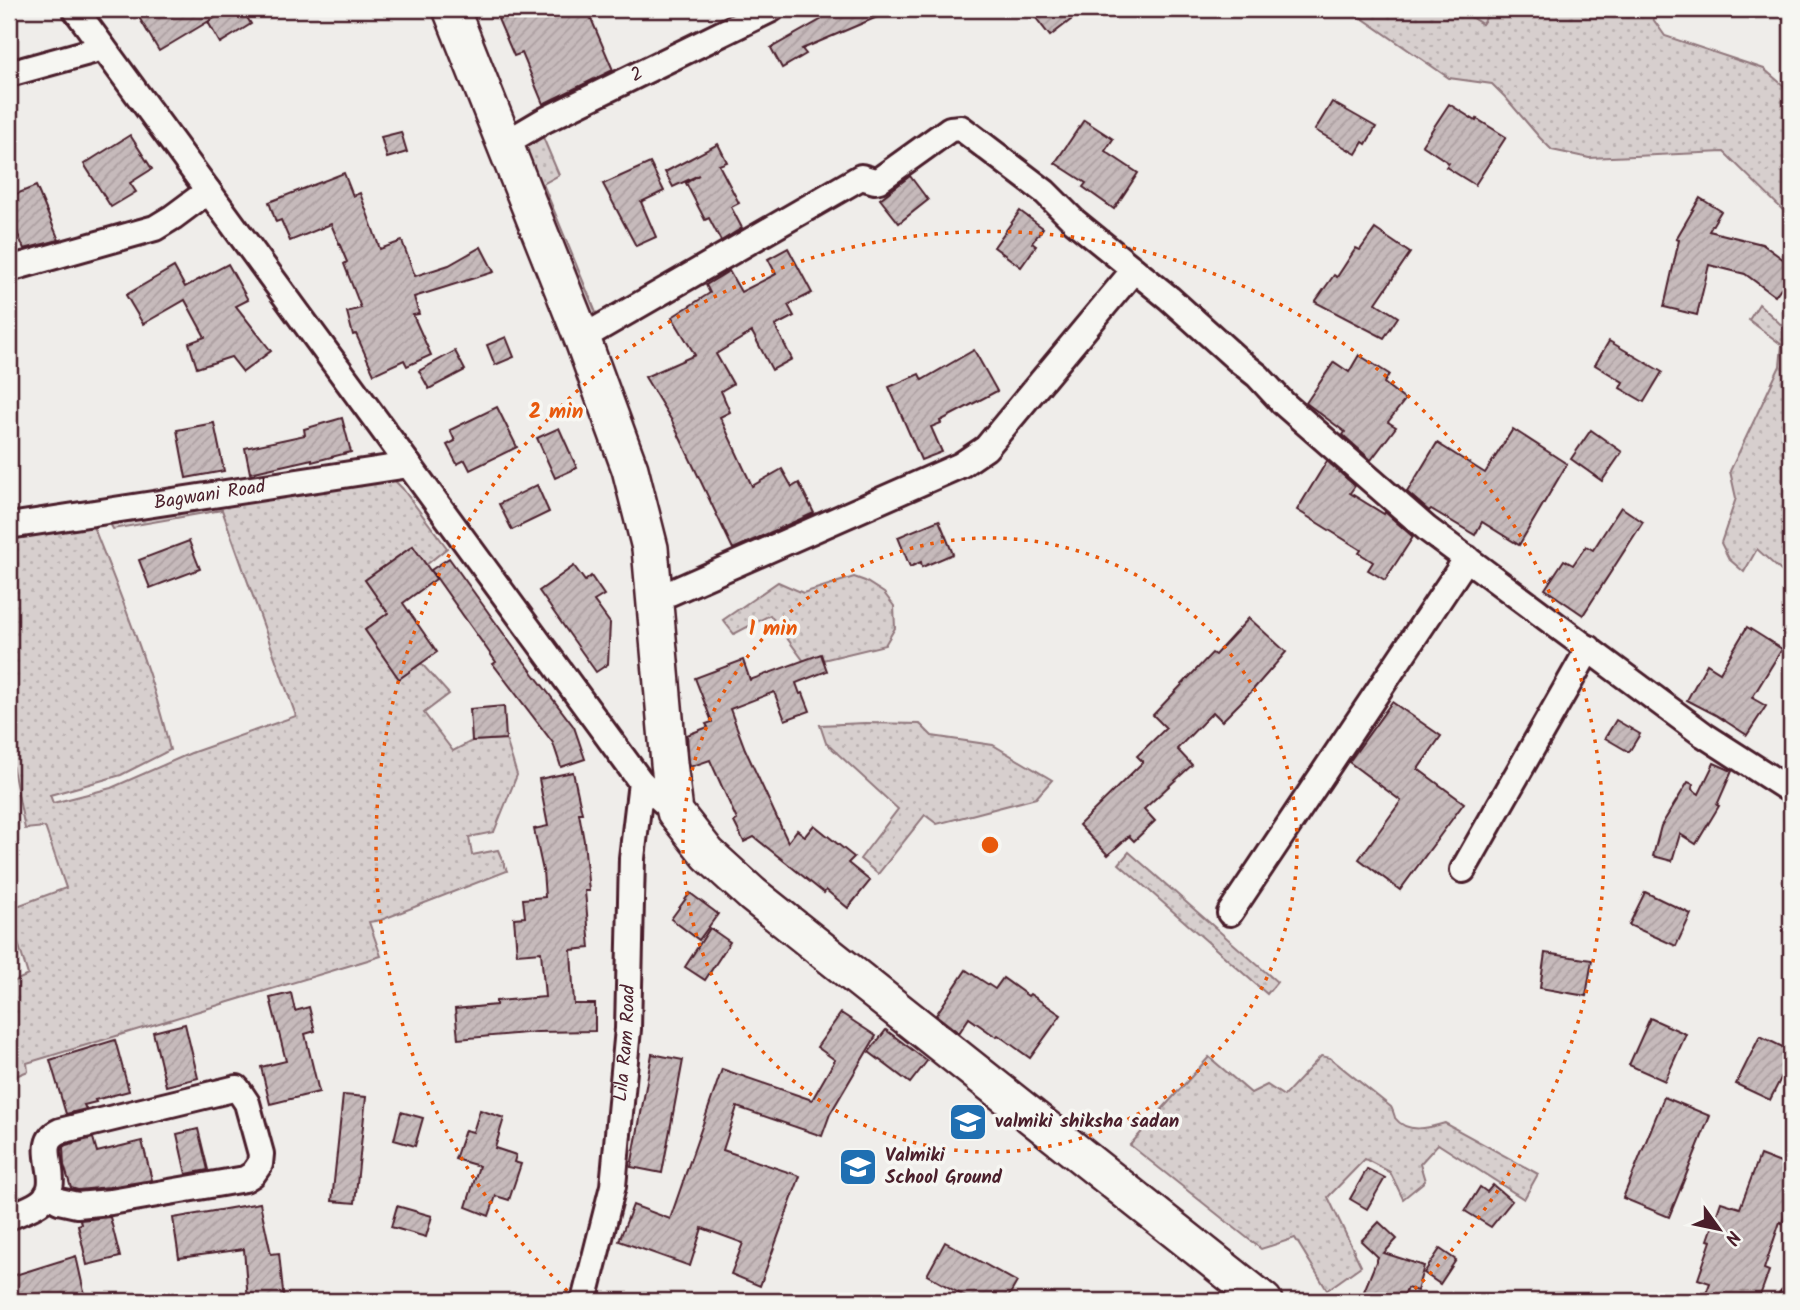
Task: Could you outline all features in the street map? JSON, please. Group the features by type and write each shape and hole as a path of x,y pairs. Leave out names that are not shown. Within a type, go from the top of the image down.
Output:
{"main road":[{"path":"450,9 582,338 630,469 650,548 675,812 708,853 753,895 1264,1301"}],"street":[{"path":"75,9 641,782 675,812"},
{"name":"2","path":"504,144 543,121 772,9"},
{"path":"9,74 103,48"},
{"path":"582,338 861,177 879,180 950,129 961,128 1045,192 1074,221 1169,298 1258,376 1283,403 1427,529 1704,735 1791,791"},
{"path":"9,269 155,228 208,191"},
{"path":"655,595 670,593 961,465 986,448 1134,270"},
{"name":"Bagwani Road","path":"9,526 409,465"},
{"path":"1230,913 1467,558"},
{"path":"1463,870 1589,648"},
{"name":"Lila Ram Road","path":"583,1301 613,1186 628,1029 632,858 641,782"},
{"path":"9,1217 40,1202 47,1194 51,1176 47,1144 49,1138 60,1131 236,1088 247,1103 261,1154 260,1164 253,1174 245,1179 111,1202 77,1205 59,1201 47,1194"}],"shaded area":[{"path":"1349,9 1458,9 1482,24 1492,9 1660,9 1653,19 1665,36 1764,69 1791,92 1791,218 1724,152 1589,158 1552,150 1492,84 1449,78"},
{"path":"1458,9 1492,9 1482,24"},
{"path":"542,135 559,175 543,184 599,320 596,325 522,151 526,142"},
{"path":"1759,304 1791,334 1791,580 1757,549 1744,572 1729,559 1721,543 1736,498 1730,471 1780,366 1782,345 1749,320"},
{"path":"382,479 394,480 402,488 447,548 426,565 413,546 365,580 388,613 365,630 399,678 421,663 449,694 424,713 453,751 472,741 506,739 517,775 494,832 469,837 472,855 498,850 507,871 381,920 369,922 381,956 27,1063 28,1071 11,1078 9,984 28,975 9,909 66,888 45,827 25,829 9,749 9,657 16,653 9,641 9,533 92,525 137,640 170,750 121,775 50,795 53,803 111,788 191,753 296,716 222,510 113,529 107,518"},
{"path":"854,577 884,593 894,606 895,628 885,645 806,664 770,615 734,634 723,620 778,582 803,593"},
{"path":"920,724 932,736 993,745 1052,780 1036,798 937,824 925,815 878,874 860,859 898,809 826,743 820,725"},
{"path":"1129,852 1277,982 1267,994 1119,864"},
{"path":"1321,1056 1330,1058 1391,1107 1400,1123 1412,1128 1425,1128 1445,1123 1538,1174 1524,1199 1438,1144 1420,1164 1425,1181 1403,1199 1390,1172 1365,1159 1328,1197 1361,1266 1327,1290 1295,1238 1261,1249 1130,1145 1209,1057 1251,1093 1267,1085 1284,1096"}],"building":[{"path":"134,9 229,9 159,51"},
{"path":"230,9 242,9 251,24 220,43 208,22"},
{"path":"521,9 587,9 613,70 543,104 522,53 514,56 498,19"},
{"path":"838,9 896,9 802,49 806,54 782,68 771,48 822,19 821,16"},
{"path":"1029,9 1085,9 1050,36"},
{"path":"1332,102 1376,127 1356,154 1315,130"},
{"path":"1449,104 1506,137 1475,185 1446,167 1449,163 1422,145"},
{"path":"1084,120 1113,139 1105,151 1138,173 1114,209 1083,187 1086,183 1055,163"},
{"path":"401,132 407,152 387,158 381,137"},
{"path":"130,135 152,169 130,183 136,192 111,207 84,164"},
{"path":"718,144 727,162 719,165 739,203 731,207 742,228 721,241 709,218 705,220 686,183 699,175 673,187 665,172"},
{"path":"650,163 664,191 641,202 656,237 636,246 603,184"},
{"path":"344,173 353,196 360,193 380,249 402,241 415,276 449,265 481,247 494,272 414,297 419,314 413,315 431,355 407,366 404,360 374,374 356,334 353,335 347,312 361,308 344,264 347,262 331,224 290,241 281,220 276,222 269,202"},
{"path":"910,176 928,200 899,223 880,199"},
{"path":"36,186 59,240 24,249 9,213 9,197"},
{"path":"1700,198 1721,211 1709,231 1762,244 1791,265 1791,274 1775,296 1745,274 1709,265 1697,315 1664,307 1679,240 1676,239"},
{"path":"1020,211 1043,228 1032,243 1036,246 1021,267 994,247"},
{"path":"1375,229 1410,253 1376,303 1398,317 1384,338 1315,302 1334,275 1337,277 1356,248 1360,250"},
{"path":"788,248 812,293 788,305 794,316 775,326 792,359 772,370 752,332 716,354 733,384 721,391 730,412 720,417 752,486 782,469 792,487 799,483 814,513 733,549 672,421 645,377 695,355 672,317 710,293 706,285 729,271 741,292 776,274 768,259"},
{"path":"228,264 248,300 236,306 271,351 243,372 231,357 197,368 189,343 205,337 185,300 143,324 126,295 174,267 185,287"},
{"path":"506,337 514,357 495,365 487,345"},
{"path":"1609,341 1662,372 1644,402 1620,388 1623,382 1595,365"},
{"path":"974,350 997,391 931,427 942,452 921,460 889,387 919,374 922,380"},
{"path":"455,351 465,370 429,389 419,371"},
{"path":"1359,355 1389,374 1384,383 1405,400 1388,422 1396,427 1371,460 1343,435 1345,432 1306,403 1334,362 1349,372"},
{"path":"497,407 517,447 470,470 465,460 457,464 447,445 455,441 450,430"},
{"path":"342,418 351,452 250,473 245,448 305,435 304,429"},
{"path":"214,423 224,471 186,478 177,430"},
{"path":"559,428 577,468 555,478 537,438"},
{"path":"1513,429 1567,464 1519,545 1482,522 1475,535 1431,509 1429,511 1407,492 1437,443 1485,473"},
{"path":"1591,430 1622,452 1602,481 1571,459"},
{"path":"1327,461 1355,486 1350,493 1384,514 1385,512 1413,537 1385,580 1368,570 1373,562 1359,553 1361,550 1297,510"},
{"path":"537,485 549,512 512,530 499,504"},
{"path":"1621,507 1643,522 1583,615 1545,589 1564,560 1573,565 1586,546 1593,550"},
{"path":"939,520 953,554 922,567 921,562 910,567 898,537"},
{"path":"189,541 200,569 150,588 139,560"},
{"path":"413,546 436,579 403,603 437,652 399,679 365,630 388,613 365,580"},
{"path":"449,558 574,727 585,759 561,767 553,743 493,664 496,662 431,570"},
{"path":"574,566 585,581 591,576 604,595 594,601 610,623 608,664 596,672 539,591"},
{"path":"1249,618 1286,652 1222,721 1213,712 1177,749 1192,765 1144,809 1155,821 1134,841 1129,836 1108,855 1079,825 1143,762 1137,756 1166,728 1153,715"},
{"path":"1747,627 1782,649 1752,698 1766,706 1747,735 1687,700 1707,664 1720,672"},
{"path":"821,654 827,671 796,683 810,711 785,720 774,692 730,709 745,749 788,842 797,830 805,836 814,825 854,857 848,863 870,881 848,908 826,890 824,893 754,837 744,842 710,760 690,767 689,761 687,735 708,727 706,724 712,722 695,678 743,660 750,680"},
{"path":"1392,702 1441,736 1418,769 1464,803 1400,890 1359,859 1401,801 1349,762"},
{"path":"504,706 506,739 472,741 470,709"},
{"path":"1616,720 1640,734 1629,752 1605,738"},
{"path":"1714,763 1732,771 1717,805 1719,806 1696,844 1680,834 1672,861 1653,856 1661,826 1688,782 1693,784 1692,789 1699,794"},
{"path":"573,772 582,813 579,813 589,891 585,891 590,948 571,950 574,1004 595,1004 595,1031 537,1032 458,1039 455,1009 496,1005 496,1001 545,997 541,952 517,954 514,918 525,917 523,899 545,897 543,871 534,829 548,826 539,779"},
{"path":"1645,892 1691,914 1676,946 1629,925"},
{"path":"690,893 718,914 699,940 671,919"},
{"path":"710,928 730,942 705,980 685,967"},
{"path":"1545,953 1592,960 1586,996 1540,988"},
{"path":"966,970 995,989 1003,978 1061,1015 1030,1058 969,1018 959,1033 936,1015"},
{"path":"291,993 295,1011 309,1007 315,1031 305,1034 319,1092 270,1104 261,1067 286,1061 270,998"},
{"path":"841,1013 876,1036 830,1114 822,1136 737,1107 723,1150 800,1176 760,1286 731,1274 743,1243 702,1228 690,1266 619,1241 633,1205 670,1219 722,1069 812,1100 835,1060 817,1047"},
{"path":"1650,1018 1686,1034 1665,1081 1629,1065"},
{"path":"185,1024 198,1078 166,1086 153,1032"},
{"path":"886,1030 927,1061 910,1083 869,1052"},
{"path":"1760,1036 1791,1051 1791,1058 1770,1100 1736,1084"},
{"path":"115,1040 129,1091 95,1100 96,1102 84,1105 86,1109 66,1114 50,1060"},
{"path":"652,1054 683,1060 662,1173 631,1167"},
{"path":"343,1095 366,1097 355,1203 332,1201"},
{"path":"1664,1097 1710,1116 1669,1217 1623,1198"},
{"path":"480,1110 504,1118 495,1148 516,1155 514,1162 521,1164 509,1200 496,1196 489,1216 466,1207 479,1166 455,1159 465,1130 473,1132"},
{"path":"401,1112 423,1118 415,1146 394,1140"},
{"path":"198,1129 208,1170 186,1174 177,1134"},
{"path":"93,1138 97,1152 142,1141 152,1180 109,1187 78,1190 71,1188 64,1165 63,1147"},
{"path":"1760,1155 1791,1167 1791,1198 1764,1269 1769,1271 1758,1301 1703,1301 1710,1283 1698,1279 1721,1202 1740,1208"},
{"path":"1367,1169 1385,1178 1367,1209 1350,1199"},
{"path":"1493,1185 1512,1201 1491,1227 1465,1211 1480,1187 1487,1192"},
{"path":"260,1203 271,1254 279,1253 284,1301 248,1301 244,1249 179,1258 173,1218"},
{"path":"397,1206 432,1216 426,1237 391,1227"},
{"path":"110,1217 120,1257 87,1265 78,1225 81,1224 80,1220"},
{"path":"1379,1222 1397,1239 1384,1253 1424,1266 1417,1291 1407,1288 1402,1301 1360,1301 1378,1257 1361,1241"},
{"path":"945,1242 1017,1282 1006,1301 973,1301 927,1275"},
{"path":"1440,1249 1456,1260 1440,1284 1424,1273"},
{"path":"76,1256 86,1301 9,1301 9,1277"}],"place":[{"name":"valmiki shiksha sadan","path":"968,1122"},
{"name":"Valmiki School Ground","path":"858,1167"}]}
